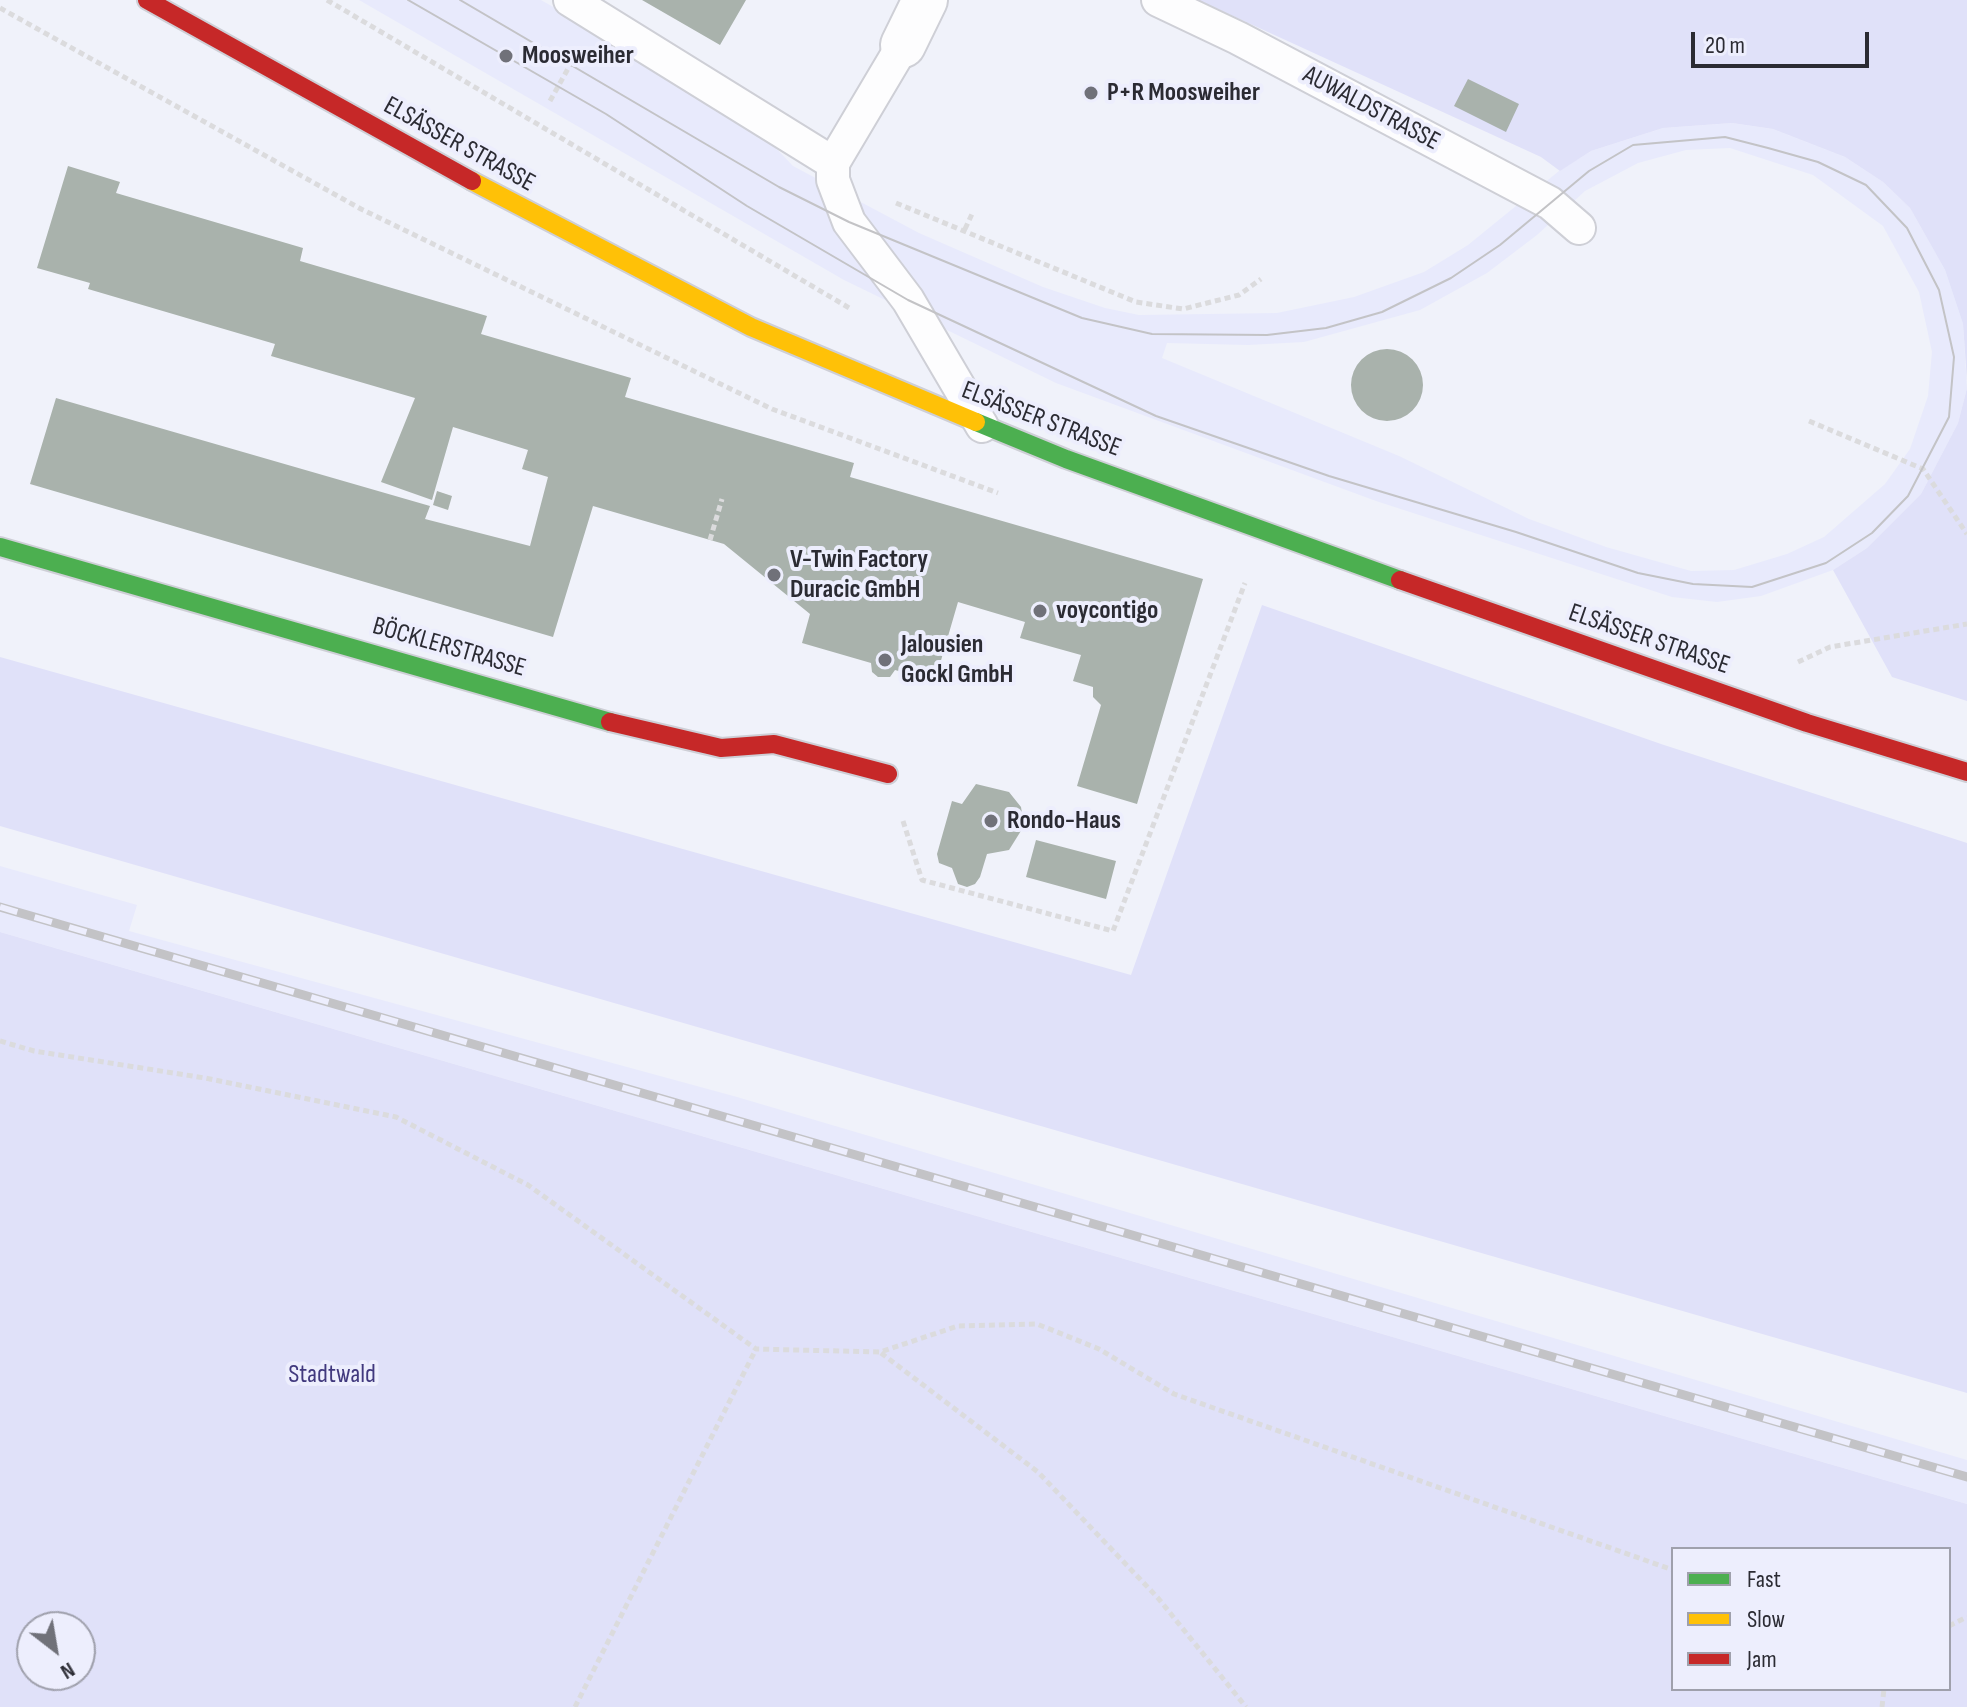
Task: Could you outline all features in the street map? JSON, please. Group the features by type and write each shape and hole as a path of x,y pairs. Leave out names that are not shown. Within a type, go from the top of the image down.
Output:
{"main road":[{"name":"ELSÄSSER STRASSE","path":"147,0 634,268 751,327 982,426 1342,559 1747,702 1967,772"},
{"name":"BÖCKLERSTRASSE","path":"0,547 602,720 721,748 774,744 888,774"}],"street":[{"path":"903,45 925,0"}],"lane":[{"path":"570,0 833,172 849,222 908,300 982,426"},
{"name":"AUWALDSTRASSE","path":"1158,0 1238,38 1550,203 1579,228"},
{"path":"833,172 903,45"}],"path":[{"path":"327,0 862,315"},
{"path":"833,172 1136,302 1183,309 1239,295 1261,279"},
{"path":"965,229 972,214"},
{"path":"1809,421 1923,469 1967,534"},
{"path":"710,540 722,499"},
{"path":"888,774 922,880 1113,931 1245,583"},
{"path":"1793,664 1830,647 1967,624"},
{"path":"0,1041 34,1051 205,1078 396,1117 528,1185 756,1349 880,1352 958,1326 1037,1324 1099,1349 1174,1394 1671,1569"},
{"path":"575,1707 756,1349"},
{"path":"880,1352 1038,1472 1158,1598 1246,1707"}],"shaded area":[{"path":"359,0 541,0 657,66 769,141 793,166 919,233 1043,287 1105,308 1139,315 1277,313 1354,297 1424,272 1468,245 1559,171 1591,151 1663,128 1732,123 1773,129 1845,157 1883,182 1910,208 1945,270 1963,324 1967,388 1958,423 1921,494 1867,548 1833,570 1761,596 1717,602 1672,597 1376,501 1056,383 844,280","holes":["1730,148 1813,175 1883,226 1919,292 1932,352 1928,396 1910,449 1885,484 1824,537 1787,554 1734,570 1691,571 1606,547 1529,519 1399,456 1162,358 1167,343 1248,345 1304,342 1420,310 1487,273 1537,235 1585,191 1638,163 1686,150"]},
{"path":"0,866 137,905 129,931 737,1097 1967,1460 1967,1504 0,932"}],"green space":[{"path":"1198,0 1967,0 1967,381 1963,324 1945,270 1910,208 1883,182 1845,157 1773,129 1732,123 1663,128 1591,151 1560,171 1541,157"},
{"path":"1967,388 1967,701 1892,677 1833,570 1867,548 1921,494 1958,423"},
{"path":"1262,605 1661,744 1967,843 1967,1393 0,826 0,657 1131,975"},
{"name":"Stadtwald","path":"0,932 1967,1504 1967,1707 0,1707"}],"building":[{"path":"642,0 746,0 720,45"},
{"path":"1468,79 1519,104 1506,132 1454,106"},
{"path":"68,166 120,182 116,193 303,248 300,261 487,316 481,334 631,378 625,397 854,463 850,477 1203,579 1137,804 1077,786 1101,705 1093,697 1093,687 1073,681 1081,655 1020,638 1025,622 958,602 935,681 895,670 890,677 878,677 872,672 871,663 802,643 810,614 724,544 593,506 553,637 30,484 56,398 430,506 425,519 530,546 548,477 522,469 528,450 453,427 432,500 381,482 415,398 271,356 275,344 88,289 90,283 37,268"},
{"path":"1387,349 1413,359 1423,385 1413,411 1387,421 1361,411 1351,385 1361,359"},
{"path":"437,491 452,496 448,510 433,505"},
{"name":"Rondo-Haus","path":"976,784 1009,792 1021,807 1024,826 1009,850 987,854 980,877 975,884 967,887 958,884 952,868 939,863 937,854 952,801 962,804"},
{"path":"1036,840 1116,861 1106,899 1026,877"}],"tram line":[{"path":"408,0 606,114 747,206 908,300 1156,416 1329,476 1516,532 1638,573 1693,584 1752,587 1826,563 1872,533 1908,496 1949,417 1954,357 1939,290 1907,228 1866,185 1818,162 1725,137 1633,145 1589,171 1500,245 1451,278 1382,312 1326,328 1267,335 1152,334 1082,318 849,222 779,187 460,0"}],"railway":[{"path":"0,907 1967,1477"}],"traffic: fast":[{"path":"976,422 1066,459 1400,580"},
{"path":"0,547 610,722"}],"traffic: slow":[{"path":"472,181 751,327 976,422"}],"traffic: jam":[{"path":"147,0 472,181"},
{"path":"1400,580 1807,723 1967,772"},
{"path":"610,722 721,748 774,744 888,774"}],"place":[{"name":"Moosweiher","path":"506,56"},
{"name":"P+R Moosweiher","path":"1091,93"},
{"name":"V-Twin Factory Duracic GmbH","path":"774,575"},
{"name":"voycontigo","path":"1040,611"},
{"name":"Jalousien Gockl GmbH","path":"885,660"},
{"name":"Rondo-Haus","path":"991,821"}]}
